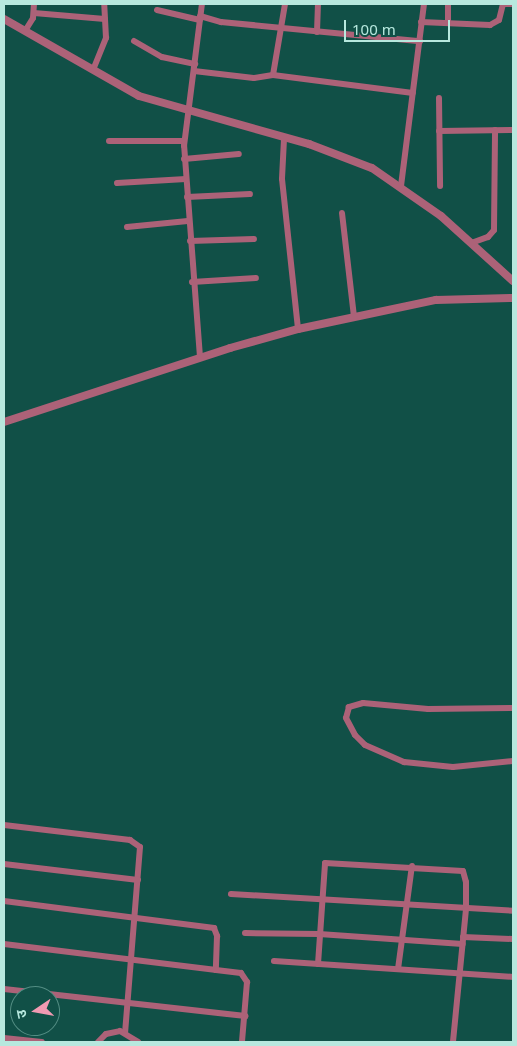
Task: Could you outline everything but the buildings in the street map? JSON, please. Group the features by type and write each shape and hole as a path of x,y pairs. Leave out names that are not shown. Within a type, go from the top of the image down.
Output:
{"street":[{"path":"25,31 34,13 34,4"},
{"path":"93,70 106,38 104,4"},
{"path":"200,357 192,282 184,141 202,4"},
{"path":"272,75 285,4"},
{"path":"317,32 318,4"},
{"path":"401,186 424,4"},
{"path":"448,4 448,23"},
{"path":"421,22 495,23 501,15 503,4 513,4"},
{"path":"157,10 221,22 420,41"},
{"path":"34,13 105,19"},
{"path":"4,19 139,96 188,112 346,156 401,186 474,242 513,281"},
{"path":"134,42 162,57 195,67 254,78 272,75 413,93"},
{"path":"439,98 440,186"},
{"path":"474,242 488,237 494,230 495,130"},
{"path":"439,131 513,130"},
{"path":"284,138 282,178 298,329"},
{"path":"109,141 184,141"},
{"path":"184,159 239,154"},
{"path":"117,184 186,179"},
{"path":"187,197 250,194"},
{"path":"342,214 354,316"},
{"path":"127,227 188,221"},
{"path":"190,240 254,239"},
{"path":"192,282 256,278"},
{"path":"4,422 200,357 298,329 436,300 513,298"},
{"path":"513,708 428,709 363,703 349,707 346,718 355,735 365,745 404,762 453,767 513,761"},
{"path":"4,825 136,842 141,852 125,1032"},
{"path":"318,964 323,868 326,862 412,866 463,871 466,882 466,909 453,1042"},
{"path":"4,864 138,880"},
{"path":"398,969 412,866"},
{"path":"231,894 513,911"},
{"path":"4,902 214,928 217,936 216,970"},
{"path":"245,933 463,940 513,939"},
{"path":"4,944 132,962 241,974 246,978 242,1042"},
{"path":"274,961 513,977"},
{"path":"4,989 245,1016"},
{"path":"98,1042 111,1032 125,1032 138,1042"},
{"path":"4,1038 42,1042"}]}
